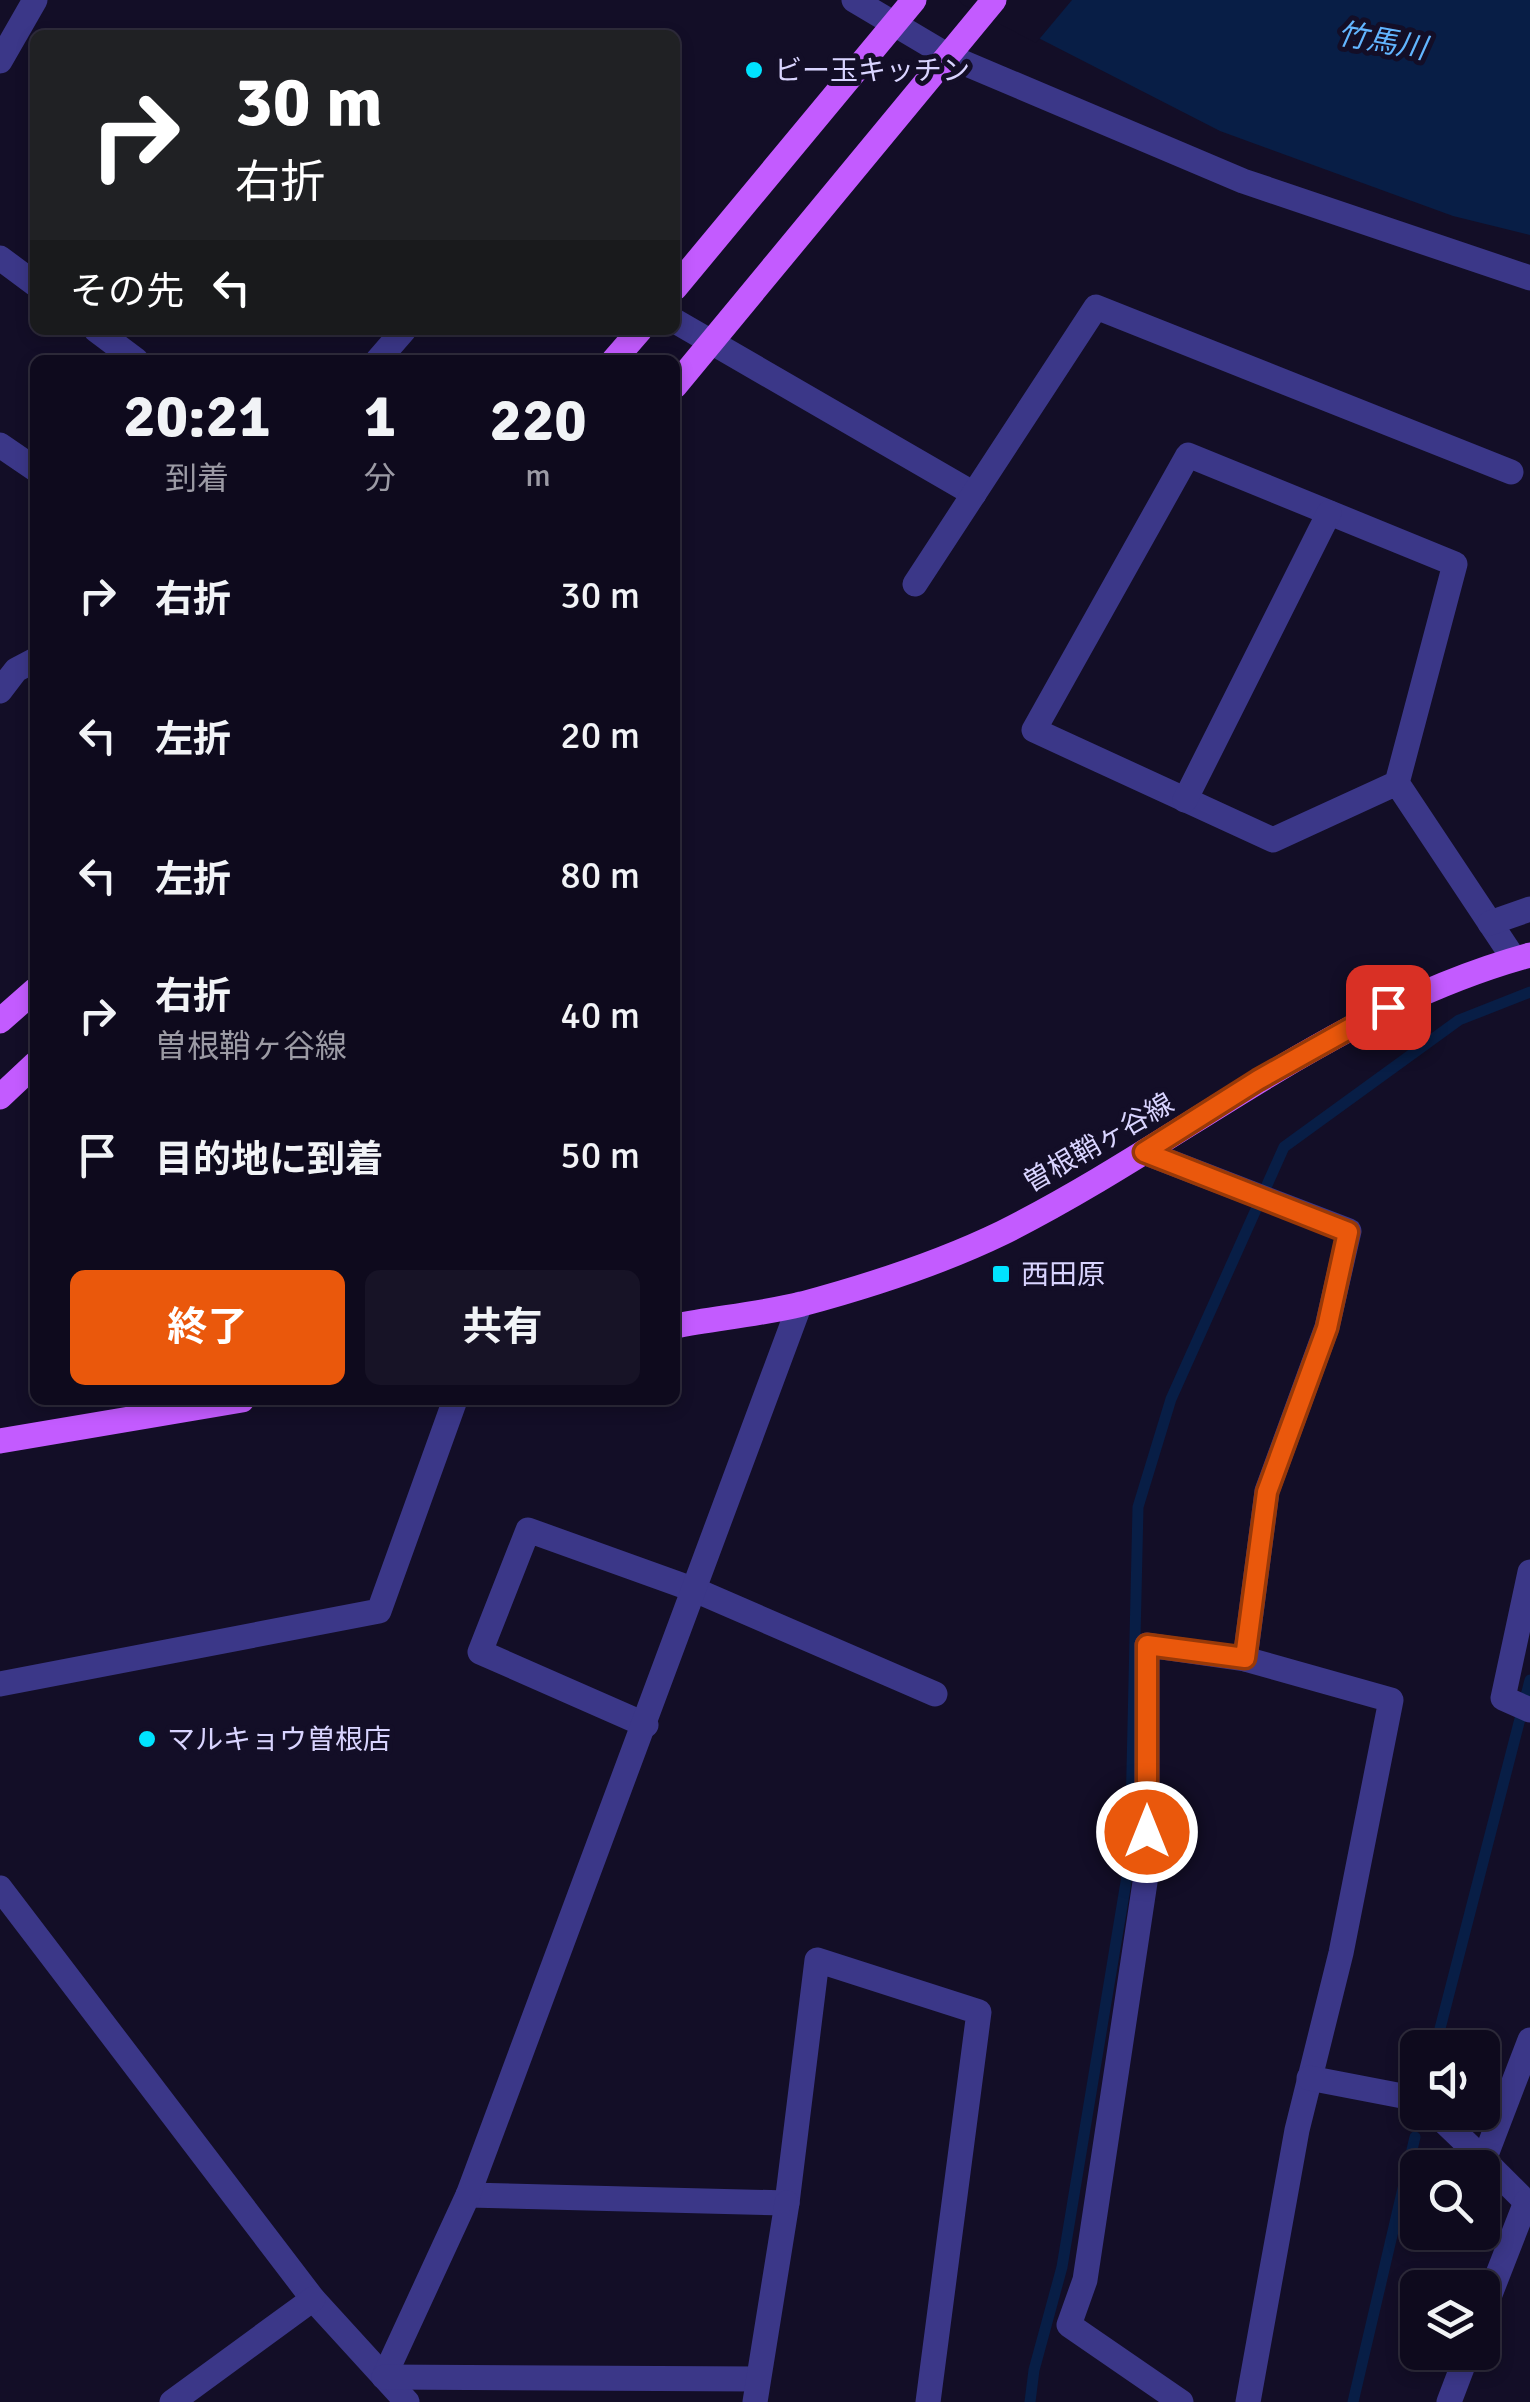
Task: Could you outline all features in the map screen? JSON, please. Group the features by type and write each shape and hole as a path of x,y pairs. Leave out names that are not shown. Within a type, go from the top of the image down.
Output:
{"main road":[{"path":"680,282 914,0"},
{"path":"680,380 994,0"},
{"path":"618,355 636,335"},
{"name":"曽根鞘ヶ谷線","path":"680,1325 800,1304 898,1274 1000,1234 1388,1007 1522,957"},
{"path":"0,1021 30,994"},
{"path":"0,1097 30,1069"},
{"path":"0,1442 213,1405"}],"street":[{"path":"0,61 34,0"},
{"path":"854,0 950,58 1243,180 1530,278"},
{"path":"0,258 30,280"},
{"path":"915,584 1096,307 1512,472"},
{"path":"680,323 974,494"},
{"path":"103,335 129,355"},
{"path":"382,355 400,335"},
{"path":"0,445 30,466"},
{"path":"1397,783 1273,840 1034,730 1188,455 1455,564 1397,783 1490,923 1522,957"},
{"path":"1185,800 1329,513"},
{"path":"0,692 17,662"},
{"path":"1490,923 1530,909"},
{"path":"1144,1152 1348,1232 1327,1328 1267,1492 1245,1658"},
{"path":"384,2378 468,2195 800,1304"},
{"path":"0,1684 379,1611 453,1405"},
{"path":"646,1725 480,1652 528,1530 695,1590 935,1694"},
{"path":"1530,1572 1503,1698 1530,1710"},
{"path":"1182,2402 1069,2325 1086,2280 1147,1869 1147,1645 1245,1658 1391,1700 1340,1953 1297,2130 1248,2402"},
{"path":"0,1888 314,2299 406,2402"},
{"path":"384,2378 756,2390 787,2203 818,1960 978,2012 928,2402"},
{"path":"1488,2150 1530,2040"},
{"path":"1309,2078 1400,2096"},
{"path":"1453,2130 1474,2150"},
{"path":"1500,2176 1528,2204 1500,2272"},
{"path":"468,2195 787,2203"},
{"path":"172,2402 314,2299"},
{"path":"1449,2402 1461,2370"}],"water":[{"name":"竹馬川","path":"964,0 1530,0 1530,235 1453,216 1220,131"}],"pier":[{"path":"959,0 1072,0 1036,43"}],"waterway":[{"path":"1030,2402 1034,2370 1062,2267 1130,1858 1138,1507 1171,1399 1284,1147 1459,1020 1530,992"},
{"path":"1440,2030 1530,1680"},
{"path":"1353,2402 1415,2137"}],"place":[{"name":"ビー玉キッチン","path":"754,70"},
{"name":"西田原","path":"1001,1274"},
{"name":"マルキョウ曽根店","path":"147,1739"}],"route":[{"path":"1147,1832 1147,1645 1245,1658 1267,1492 1327,1328 1348,1232 1144,1152 1258,1080 1388,1007"}]}
